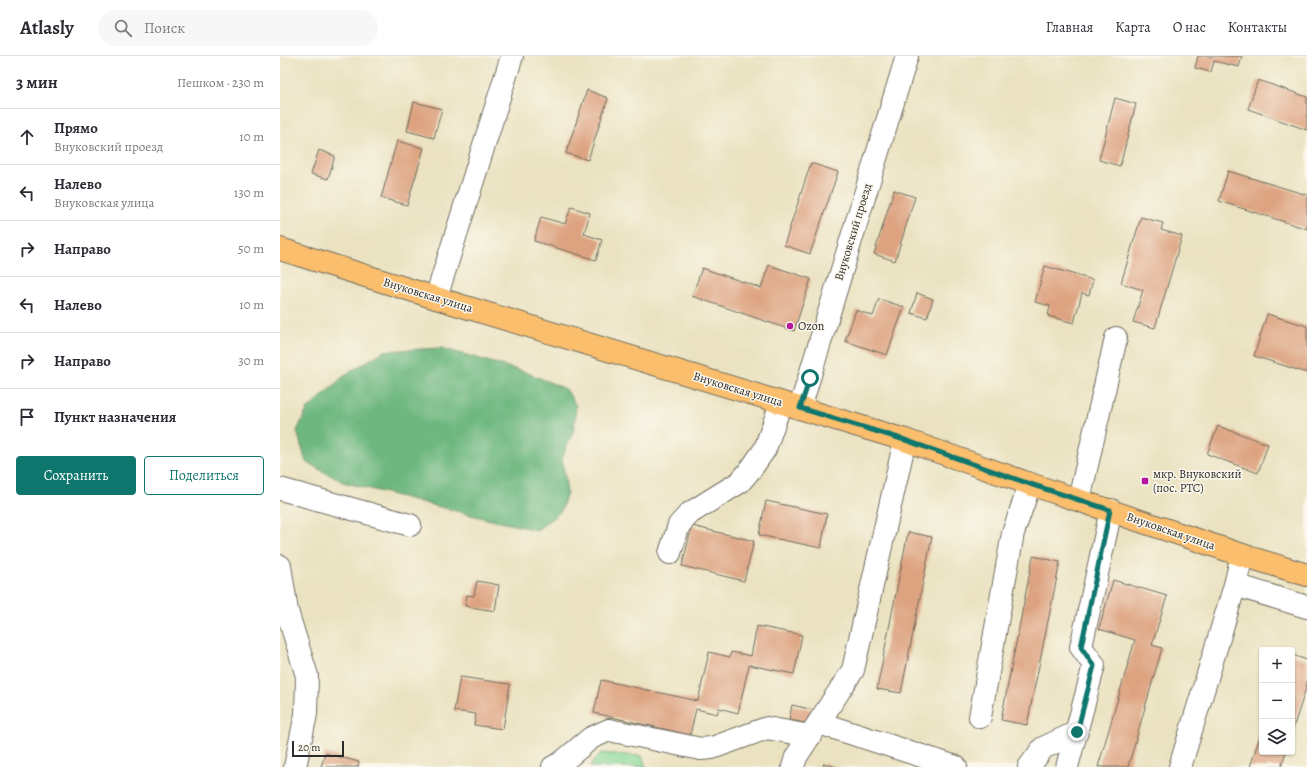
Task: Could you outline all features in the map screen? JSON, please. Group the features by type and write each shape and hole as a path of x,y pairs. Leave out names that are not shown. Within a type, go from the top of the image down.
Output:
{"main road":[{"name":"Внуковская улица","path":"280,249 436,298 905,440 1030,484 1242,555 1307,575"}],"street":[{"path":"436,298 512,56"},
{"name":"Внуковский проезд","path":"670,554 679,524 690,513 740,482 751,470 791,406 906,56"},
{"path":"1079,500 1116,338"},
{"path":"793,767 796,757 853,670 905,440"},
{"path":"980,718 1013,533 1030,484"},
{"path":"280,489 410,525"},
{"path":"1067,767 1094,666 1081,647 1110,510"},
{"path":"1180,767 1235,585 1242,555"},
{"path":"280,566 287,611 307,676 306,714 295,767"},
{"path":"1235,585 1307,607"},
{"path":"553,767 561,763 591,738 609,730 701,749 712,748 767,728 814,729 956,767"},
{"path":"1029,767 1043,748 1077,732"}],"green space":[{"path":"442,348 525,372 566,389 576,406 574,429 562,458 567,493 561,511 537,530 487,519 343,482 306,462 297,431 307,410 345,375 384,351"},
{"path":"601,753 642,756 646,767 590,767"}],"building":[{"path":"1198,56 1242,56 1239,67 1214,61 1211,72 1195,68"},
{"path":"1258,80 1307,97 1307,130 1248,109"},
{"path":"587,90 608,98 588,160 566,153"},
{"path":"1115,98 1136,104 1120,166 1099,160"},
{"path":"414,102 442,109 434,138 407,131"},
{"path":"397,141 424,148 407,205 381,198"},
{"path":"319,150 335,156 328,179 311,174"},
{"path":"811,163 838,172 810,254 784,245"},
{"path":"1228,171 1307,195 1307,229 1219,201"},
{"path":"894,190 915,197 895,261 874,254"},
{"path":"571,207 590,213 584,234 602,240 596,260 534,241 541,217 565,224"},
{"path":"1141,217 1163,223 1161,230 1182,236 1155,328 1133,322 1143,290 1121,283"},
{"path":"769,265 811,279 794,331 692,296 702,268 761,288"},
{"path":"1045,266 1093,280 1089,295 1082,293 1074,323 1048,316 1050,306 1035,302"},
{"path":"917,293 933,299 927,318 911,313"},
{"path":"879,299 904,307 887,355 845,341 856,310 873,316"},
{"path":"1267,314 1307,326 1307,373 1254,356"},
{"path":"1218,426 1268,444 1258,473 1207,454"},
{"path":"766,501 827,514 821,548 759,535"},
{"path":"692,526 754,541 744,581 682,566"},
{"path":"908,532 932,537 901,693 877,689"},
{"path":"1033,556 1060,562 1027,725 1001,720"},
{"path":"1113,580 1167,596 1152,645 1162,648 1128,767 1098,767 1135,640 1099,629"},
{"path":"477,581 499,585 495,611 465,606 467,595 474,596"},
{"path":"757,626 802,635 794,674 749,665 738,713 719,708 717,714 696,709 690,735 594,713 601,680 698,701 709,652 730,657 731,652 751,656"},
{"path":"1295,656 1307,660 1307,685 1295,723"},
{"path":"460,677 510,684 503,729 474,725 476,714 454,711"},
{"path":"792,705 814,710 811,724 789,720"},
{"path":"1259,739 1259,755 1285,755 1281,767 1250,767"},
{"path":"325,753 359,762 358,767 321,767"},
{"path":"824,763 835,767 823,767"}],"place":[{"name":"Ozon","path":"790,326"},
{"name":"мкр. Внуковский (пос. РТС)","path":"1145,481"}],"route":[{"path":"810,378 800,408 905,440 1030,484 1110,510 1081,647 1094,666 1077,732"}]}
